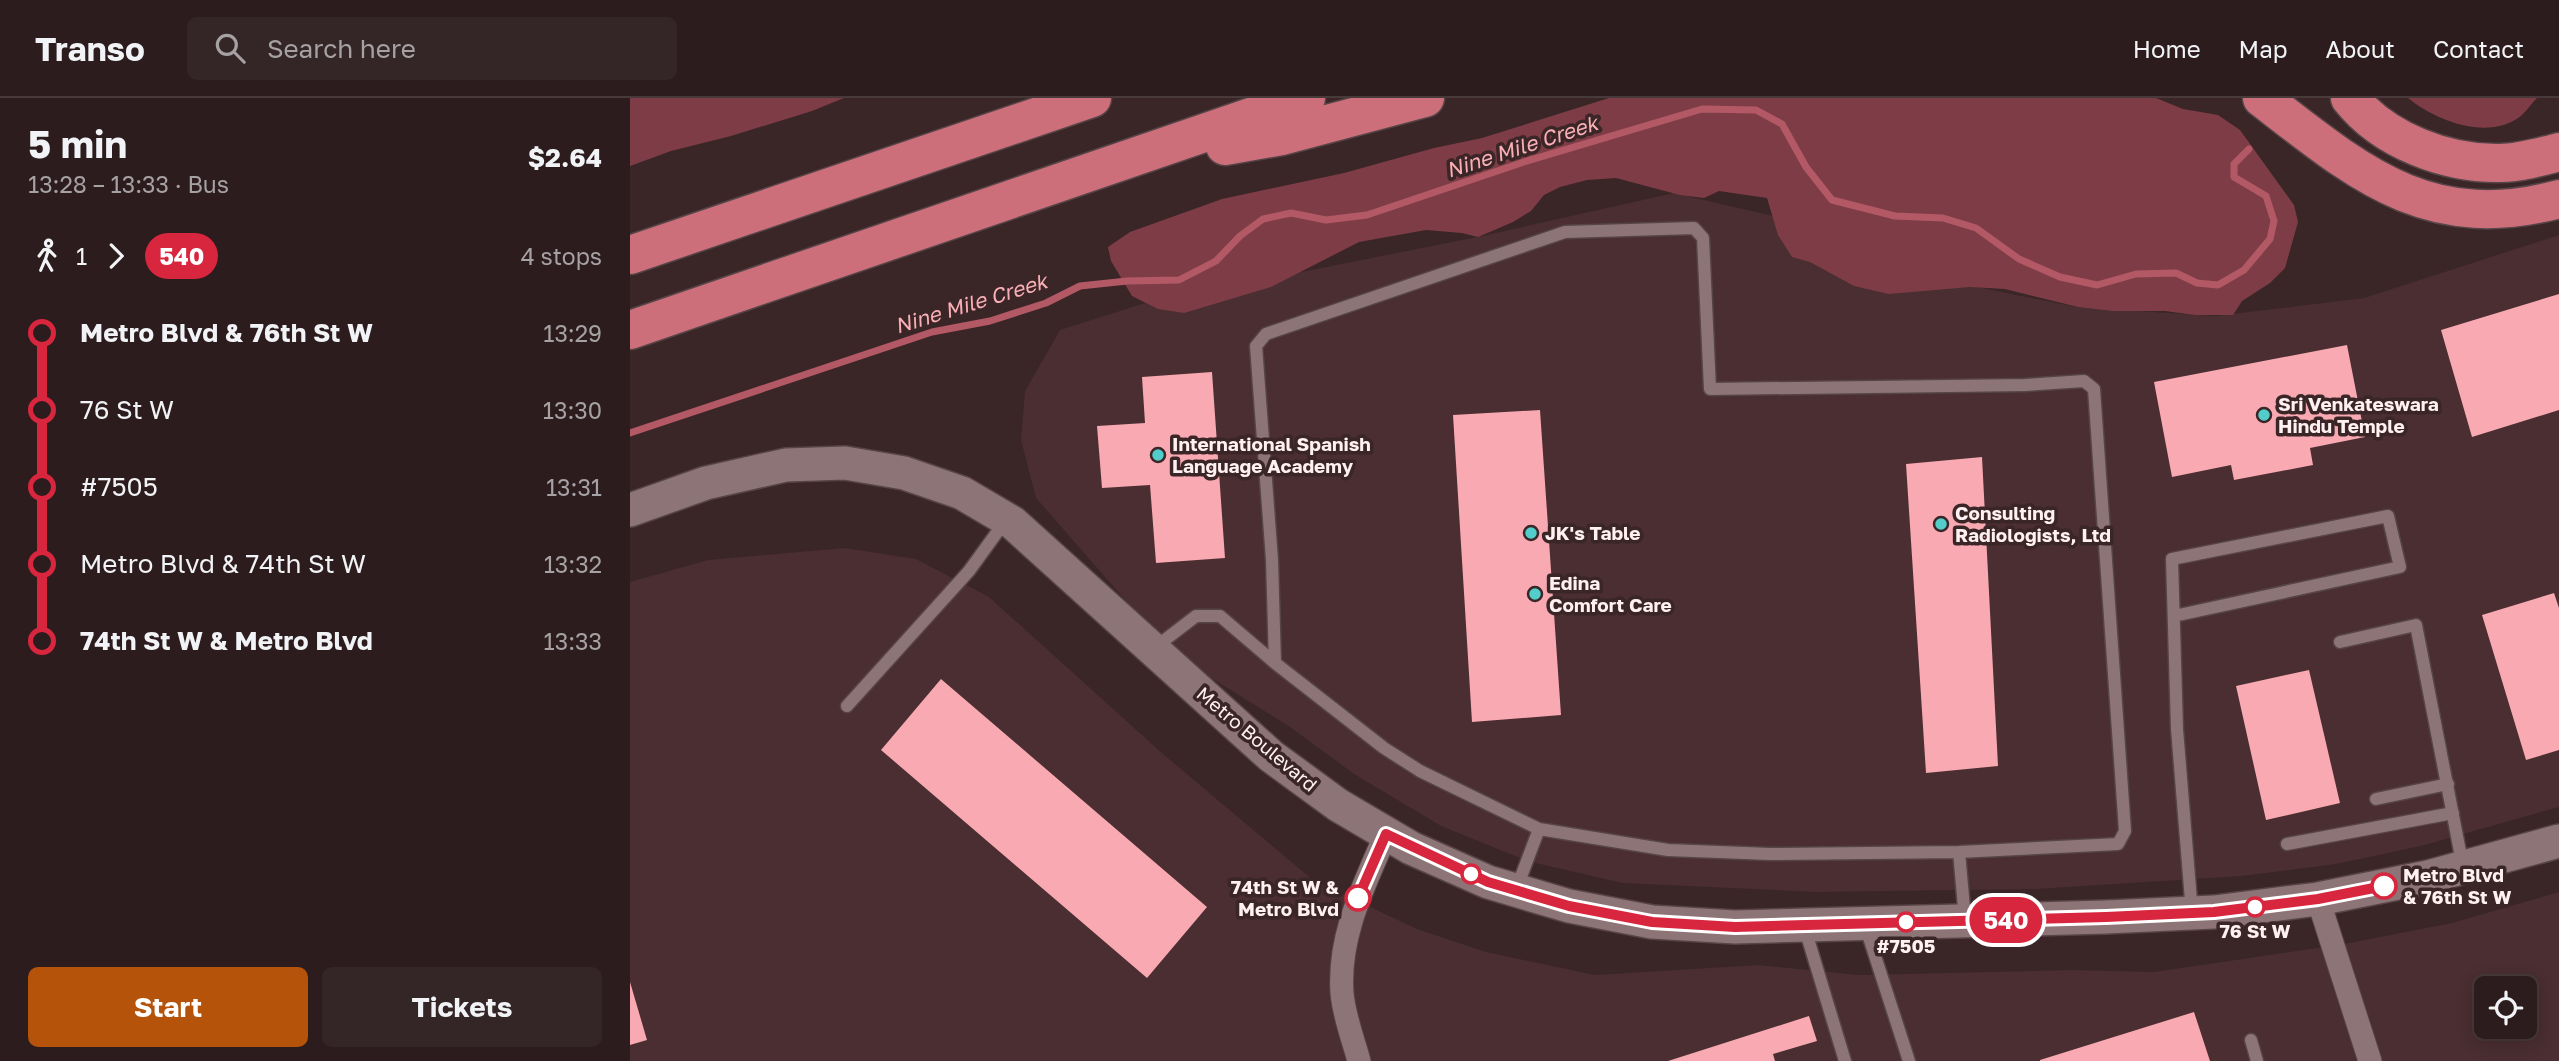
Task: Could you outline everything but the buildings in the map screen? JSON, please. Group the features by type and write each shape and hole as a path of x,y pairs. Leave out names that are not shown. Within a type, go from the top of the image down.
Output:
{"highway":[{"path":"630,255 1092,98"},
{"path":"630,330 1306,98"},
{"path":"1096,171 1282,136 1425,98"},
{"path":"2262,98 2346,163 2389,187 2431,204 2468,209 2505,209 2530,207 2559,199"},
{"path":"2350,98 2379,126 2431,152 2467,162 2503,163 2559,152"}],"street":[{"name":"Metro Boulevard","path":"630,510 706,483 786,466 845,463 904,473 962,493 1006,519 1271,756 1338,805 1386,834 1488,882 1569,906 1652,922 1735,927 2192,913 2318,899 2463,867 2559,841"},
{"path":"1359,1061 1342,994 1343,956 1355,904 1386,834"},
{"path":"2318,899 2370,1061"}],"lane":[{"path":"1153,649 1196,616 1220,616 1275,663 1384,748 1431,776 1539,829 1668,850 1770,855 1959,852 2118,844 2125,831 2094,389 2084,381 2025,385 1710,388 1703,238 1694,228 1565,232 1266,334 1256,346 1272,560 1275,663"},
{"path":"2174,616 2400,567 2388,516 2172,559 2177,729 2192,913"},
{"path":"847,706 969,571 1006,519"},
{"path":"2340,642 2416,625 2463,867"},
{"path":"2376,799 2448,784"},
{"path":"2287,845 2453,813"},
{"path":"1516,890 1539,829"},
{"path":"1959,852 1965,921"},
{"path":"1865,923 1909,1061"},
{"path":"1804,925 1845,1061"},
{"path":"2250,1040 2257,1061"}],"shaded area":[{"path":"630,98 844,98 812,111 671,151 630,166"},
{"path":"1609,98 2156,98 2183,109 2218,115 2240,130 2294,205 2298,222 2285,268 2270,283 2242,301 2233,315 2113,311 2078,307 2005,289 1970,287 1889,294 1854,286 1810,262 1792,257 1778,235 1767,198 1719,191 1704,198 1680,195 1616,178 1587,180 1560,187 1544,195 1531,211 1513,222 1478,237 1426,230 1359,242 1271,287 1184,313 1158,309 1132,296 1111,261 1108,247 1130,232 1222,199 1344,173 1434,148 1482,138"},
{"path":"2408,98 2537,98 2522,115 2509,123 2479,128 2448,121"},
{"path":"1674,193 1773,216 1800,259 1982,288 2077,307 2215,316 2364,298 2559,235 2559,807 2421,846 2336,864 2242,876 2036,889 1815,892 1622,883 1527,861 1441,826 1354,774 1290,727 1203,673 1160,640 1036,498 1021,440 1025,391 1060,330 1145,303 1482,236"},
{"path":"845,548 916,559 989,597 1163,754 1313,880 1417,929 1486,952 1595,975 1758,965 1858,975 2073,970 2154,972 2344,944 2452,923 2559,892 2559,1061 630,1061 630,582 708,560"}],"waterway":[{"name":"Nine Mile Creek","path":"630,433 932,332 990,321 1046,303 1080,286 1127,281 1179,280 1216,261 1240,236 1263,219 1291,213 1326,220 1367,215 1524,162 1702,109 1756,110 1782,124 1806,167 1832,200 1895,216 1943,218 1976,228 2019,259 2060,277 2097,285 2136,274 2176,273 2197,283 2218,285 2244,270 2270,239 2274,221 2266,196 2234,177 2234,164 2249,149"}],"bus line":[{"name":"540","path":"1358,898 1386,834 1488,882 1569,906 1652,922 1735,927 2214,912 2318,899 2384,886"}],"place":[{"name":"Sri Venkateswara Hindu Temple","path":"2264,415"},
{"name":"International Spanish Language Academy","path":"1158,455"},
{"name":"Consulting Radiologists, Ltd","path":"1941,524"},
{"name":"JK's Table","path":"1531,533"},
{"name":"Edina Comfort Care","path":"1535,594"},
{"name":"Metro Blvd & 76th St W","path":"2384,886"},
{"name":"74th St W & Metro Blvd","path":"1358,898"},
{"name":"76 St W","path":"2255,907"},
{"name":"#7505","path":"1906,922"}]}
